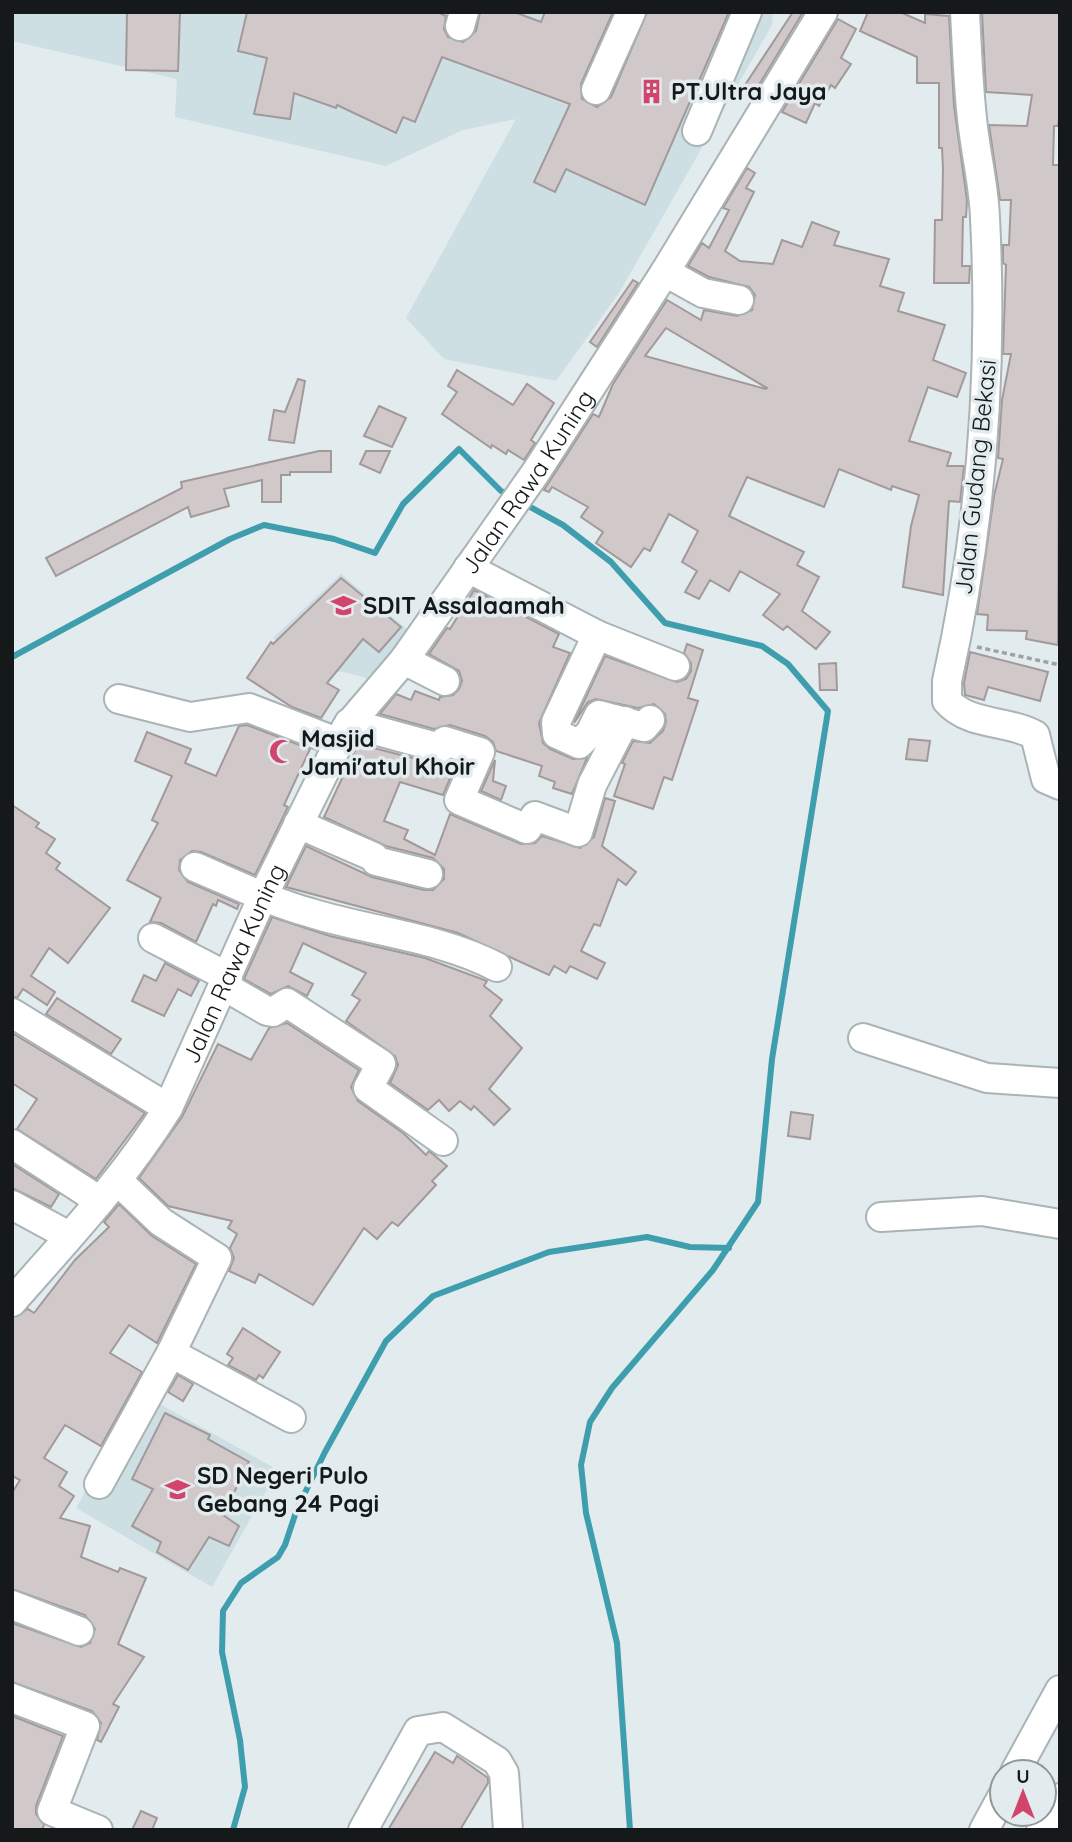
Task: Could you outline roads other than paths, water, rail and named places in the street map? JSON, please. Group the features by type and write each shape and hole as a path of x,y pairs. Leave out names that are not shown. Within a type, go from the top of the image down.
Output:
{"street":[{"path":"596,90 631,12"},
{"path":"697,131 747,12"},
{"name":"Jalan Rawa Kuning","path":"12,1302 109,1191 168,1108 263,897 343,733 404,660 536,472 665,272 823,12"},
{"name":"Jalan Gudang Bekasi","path":"965,12 972,118 985,215 989,346 984,440 955,643 947,681 947,701 954,709 977,719 1035,735 1046,779 1060,785"},
{"path":"665,272 703,293 739,300"},
{"path":"468,568 597,635 675,666"},
{"path":"119,699 190,717 249,708 343,733 440,748 445,741 480,752 459,800 527,829 535,816 578,832 592,785 638,720 599,715 590,733 579,744 563,738 555,730 597,635"},
{"path":"404,660 444,681"},
{"path":"298,824 373,857 376,861 428,874"},
{"path":"195,867 263,897 310,913 446,946 497,967"},
{"path":"153,938 226,981 267,1011 273,1012 285,1002 381,1064 368,1088 443,1141"},
{"path":"12,1013 168,1108"},
{"path":"863,1038 987,1078 1060,1083"},
{"path":"12,1144 109,1191 216,1256 171,1353 99,1484"},
{"path":"12,1205 69,1236"},
{"path":"881,1217 982,1211 1060,1224"},
{"path":"171,1353 291,1418"},
{"path":"12,1605 79,1630"},
{"path":"1023,1758 1060,1689"},
{"path":"12,1698 85,1726 52,1811 98,1830"},
{"path":"363,1830 418,1731 443,1727 497,1761 504,1773 508,1830"},
{"path":"1041,1830 1060,1798"}],"waterway":[{"path":"12,657 230,539 264,525 334,539 375,553 403,504 459,449 501,491 510,496"},
{"path":"523,503 563,525 611,562 665,623 762,646 788,664 828,711 772,1059 758,1202 713,1270 612,1388 590,1422 581,1465 586,1513 617,1643 630,1830"},
{"path":"233,1830 245,1787 240,1740 222,1652 223,1611 241,1583 278,1557 297,1509 325,1452 386,1341 433,1296 549,1252 647,1237 690,1247 729,1248"}],"place":[{"name":"PT.Ultra Jaya","path":"651,91"},
{"name":"SDIT Assalaamah","path":"343,605"},
{"name":"Masjid Jami'atul Khoir","path":"281,752"},
{"name":"SD Negeri Pulo Gebang 24 Pagi","path":"177,1489"}]}
